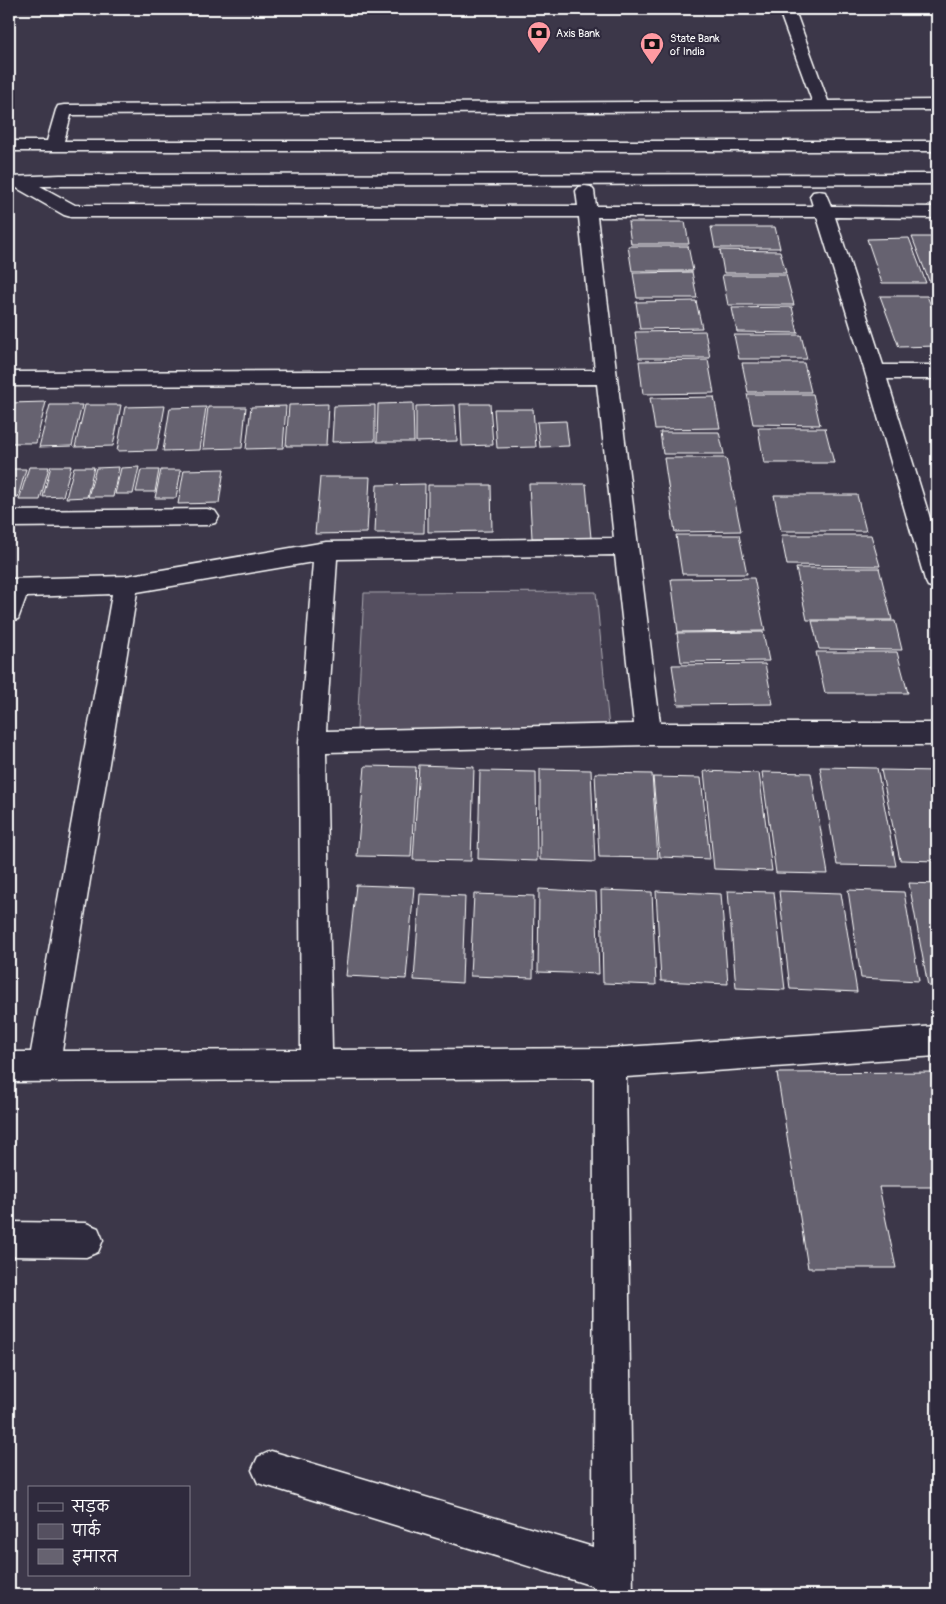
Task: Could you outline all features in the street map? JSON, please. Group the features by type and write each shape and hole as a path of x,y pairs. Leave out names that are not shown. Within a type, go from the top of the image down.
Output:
{"street":[{"path":"789,16 822,106"},
{"path":"54,146 64,110 937,106"},
{"path":"404,147 407,108"},
{"path":"805,145 937,580"},
{"path":"9,146 937,146"},
{"path":"583,179 648,734"},
{"path":"13,182 70,180 937,179"},
{"path":"13,182 71,211 588,210 937,212"},
{"path":"875,372 937,372"},
{"path":"9,379 606,377"},
{"path":"9,519 207,517"},
{"path":"9,612 12,588 126,585 326,551 626,546"},
{"path":"317,1065 312,742 326,551"},
{"path":"44,1067 126,585"},
{"path":"312,742 648,734 937,734"},
{"path":"9,1067 610,1063 937,1040"},
{"path":"271,1470 613,1584 610,1063"},
{"path":"9,1239 86,1240"}],"green space":[{"path":"596,592 609,728 357,729 364,593"}],"building":[{"path":"628,222 685,222 689,244 631,244"},
{"path":"711,227 775,227 780,248 715,248"},
{"path":"912,237 937,237 937,281 929,281"},
{"path":"909,238 926,283 882,283 867,239"},
{"path":"628,246 688,246 693,271 632,271"},
{"path":"720,250 780,251 786,273 724,273"},
{"path":"692,272 697,298 637,298 633,273"},
{"path":"722,275 786,275 794,305 728,305"},
{"path":"880,296 927,296 937,320 937,346 899,347"},
{"path":"696,301 702,328 640,329 636,302"},
{"path":"792,307 798,333 737,332 732,308"},
{"path":"705,331 710,358 639,358 635,332"},
{"path":"734,335 801,335 807,359 739,359"},
{"path":"708,360 714,393 643,394 639,361"},
{"path":"742,363 804,363 811,392 748,392"},
{"path":"747,394 813,394 820,425 753,424"},
{"path":"714,397 720,428 655,429 650,398"},
{"path":"46,402 36,443 9,443 10,403"},
{"path":"413,403 414,442 377,442 378,404"},
{"path":"328,404 326,446 286,446 289,405"},
{"path":"460,404 490,404 493,445 462,446"},
{"path":"50,405 82,405 72,446 39,447"},
{"path":"85,405 121,405 113,446 75,447"},
{"path":"375,405 375,441 332,442 334,406"},
{"path":"455,405 457,441 416,442 416,406"},
{"path":"165,406 157,450 117,451 125,407"},
{"path":"286,406 283,448 246,449 251,407"},
{"path":"206,407 200,450 163,451 170,408"},
{"path":"208,407 246,407 242,448 203,449"},
{"path":"494,409 533,409 536,447 497,448"},
{"path":"566,421 569,446 540,447 537,422"},
{"path":"758,428 825,428 834,463 764,463"},
{"path":"660,432 719,432 724,454 663,454"},
{"path":"664,458 726,458 741,531 675,532"},
{"path":"51,466 71,466 63,496 43,497"},
{"path":"29,467 49,467 40,500 19,500"},
{"path":"74,467 94,467 87,497 66,498"},
{"path":"119,467 113,497 88,497 96,468"},
{"path":"139,467 133,494 115,494 121,468"},
{"path":"9,469 26,469 18,497 9,497"},
{"path":"224,469 219,503 178,504 184,470"},
{"path":"141,470 159,470 155,492 136,492"},
{"path":"161,470 181,470 176,498 155,498"},
{"path":"320,477 370,477 367,533 315,534"},
{"path":"425,484 424,533 375,533 377,485"},
{"path":"529,484 586,484 591,538 532,538"},
{"path":"428,485 491,485 492,531 428,532"},
{"path":"774,495 857,495 866,531 781,531"},
{"path":"676,535 739,535 747,574 682,574"},
{"path":"781,535 871,535 880,566 787,565"},
{"path":"796,568 879,568 892,620 807,620"},
{"path":"754,578 765,631 678,632 671,579"},
{"path":"812,621 895,621 902,650 819,649"},
{"path":"763,632 769,661 681,662 677,633"},
{"path":"816,652 897,652 908,693 825,693"},
{"path":"765,664 773,704 678,705 672,665"},
{"path":"419,765 474,767 471,861 413,860"},
{"path":"365,766 416,767 411,857 357,856"},
{"path":"820,767 877,768 896,866 837,865"},
{"path":"540,769 591,770 595,862 540,860"},
{"path":"881,770 937,771 937,861 900,860"},
{"path":"480,771 536,772 537,861 478,859"},
{"path":"704,771 759,773 772,871 714,869"},
{"path":"762,772 811,773 828,874 776,873"},
{"path":"595,773 652,774 658,858 599,857"},
{"path":"653,777 701,778 710,859 660,857"},
{"path":"909,883 937,884 937,986 928,986"},
{"path":"356,885 414,887 406,979 346,976"},
{"path":"539,889 596,892 599,974 538,972"},
{"path":"601,890 652,892 656,985 603,983"},
{"path":"848,890 904,892 919,981 861,978"},
{"path":"656,891 721,894 728,984 661,981"},
{"path":"728,891 774,892 785,990 736,988"},
{"path":"779,891 841,893 857,992 790,989"},
{"path":"420,894 465,896 462,983 414,980"},
{"path":"474,894 534,896 533,978 470,976"},
{"path":"937,1072 937,1187 879,1187 896,1268 808,1268 777,1073"}],"place":[{"name":"Axis Bank","path":"539,54"},
{"name":"State Bank of India","path":"652,65"}]}
